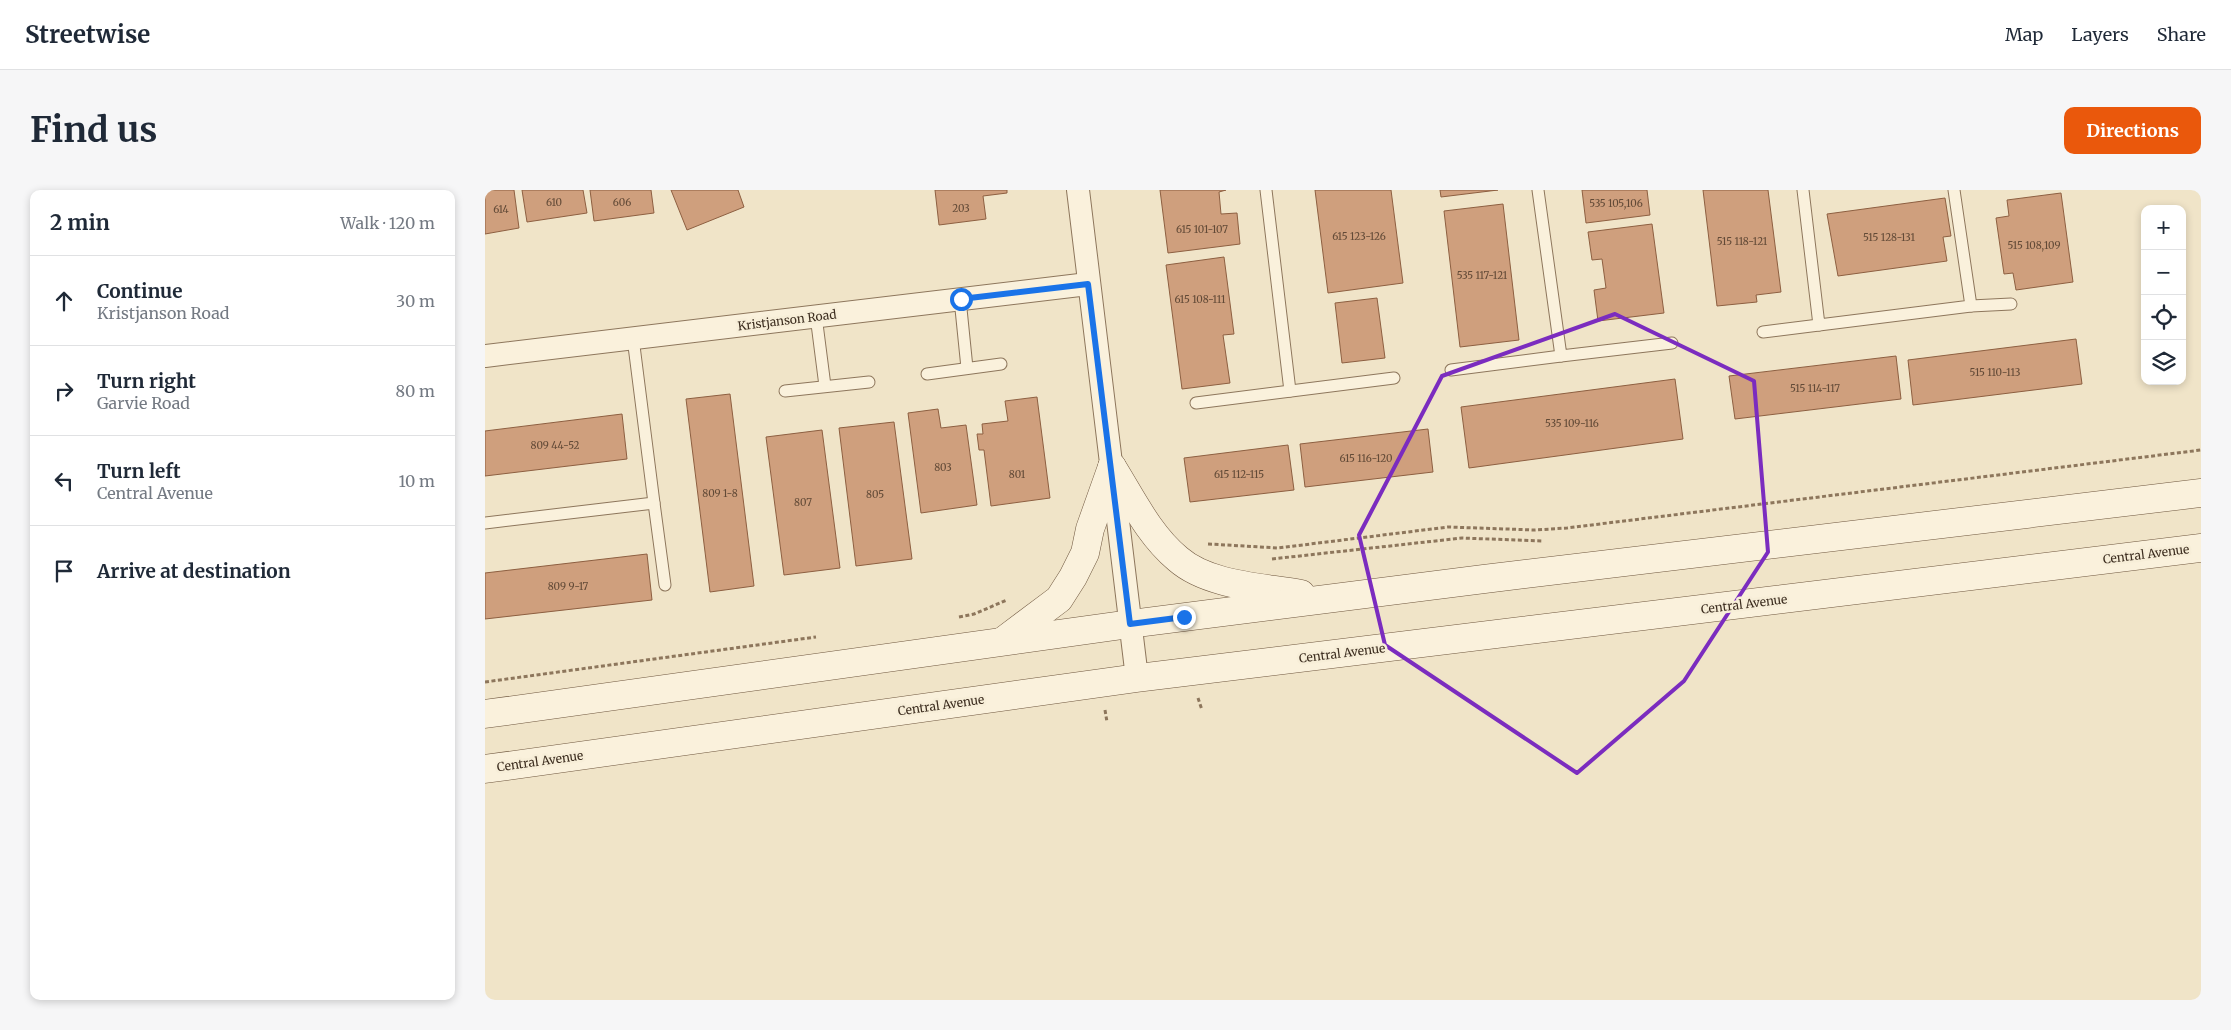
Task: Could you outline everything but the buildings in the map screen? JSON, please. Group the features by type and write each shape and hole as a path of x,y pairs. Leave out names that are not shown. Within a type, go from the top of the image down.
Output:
{"main road":[{"path":"1112,467 1156,537 1179,561 1205,575 1328,599"},
{"path":"1000,643 1059,599 1073,577 1085,553 1090,529 1112,467"},
{"path":"485,714 1130,624 2201,493"},
{"name":"Central Avenue","path":"485,769 1137,678 2201,548"}],"street":[{"path":"1077,190 1137,678"},
{"name":"Kristjanson Road","path":"485,356 1088,284"}],"lane":[{"path":"1266,190 1290,391"},
{"path":"1538,190 1561,356"},
{"path":"1803,190 1819,325"},
{"path":"1954,190 1971,306"},
{"path":"961,299 967,368"},
{"path":"1763,332 1971,306 2011,304"},
{"path":"816,316 825,386"},
{"path":"633,338 665,585"},
{"path":"1451,370 1672,343"},
{"path":"927,374 1001,364"},
{"path":"1196,403 1395,378"},
{"path":"785,391 869,382"},
{"path":"485,523 654,503"}],"path":[{"path":"1199,543 1278,548 1448,527 1535,530 1567,528 2201,450"},
{"path":"1269,559 1462,538 1548,542"},
{"path":"950,618 974,614 1014,597"},
{"path":"485,682 822,636"},
{"path":"1189,701 1209,698"},
{"path":"1095,712 1115,709"}],"highlighted area":[{"path":"1615,314 1754,381 1768,552 1684,681 1577,773 1385,645 1359,535 1442,376"}],"route":[{"path":"961,299 1088,284 1127,586 1130,624 1184,617"}]}
